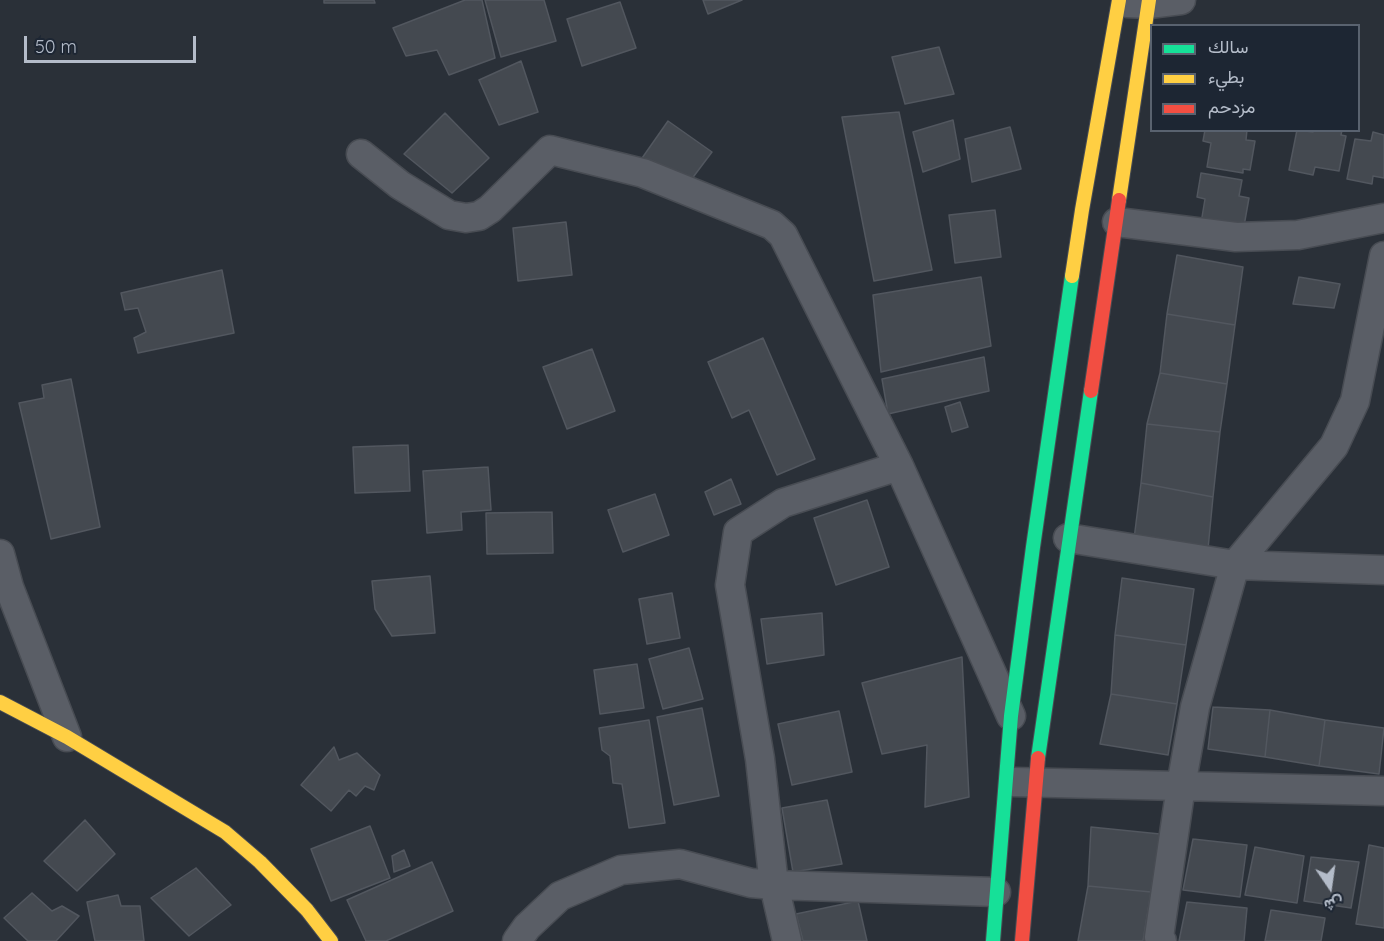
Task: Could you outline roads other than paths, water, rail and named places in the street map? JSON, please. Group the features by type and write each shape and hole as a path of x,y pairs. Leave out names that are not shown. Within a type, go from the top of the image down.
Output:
{"street":[{"path":"1011,716 1082,210 1118,1 1181,0"},
{"path":"993,941 996,892 1021,782 1068,538 1149,2"},
{"path":"361,154 400,185 448,215 466,218 479,216 490,209 550,150 643,173 772,225 783,235 899,466 1011,716 1021,782 1022,941"},
{"path":"1117,222 1236,237 1298,235 1384,218"},
{"path":"1162,941 1159,937 1180,786 1195,707 1235,565 1334,446 1355,401 1384,256"},
{"path":"787,941 774,885 760,759 730,585 738,532 783,503 899,466"},
{"path":"1068,538 1235,565 1384,570"},
{"path":"0,554 9,587 67,737"},
{"path":"0,702 67,737 225,832 268,870 307,910 331,941"},
{"path":"1021,782 1384,791"},
{"path":"517,941 527,927 560,896 621,870 680,864 751,883 996,892"}]}
